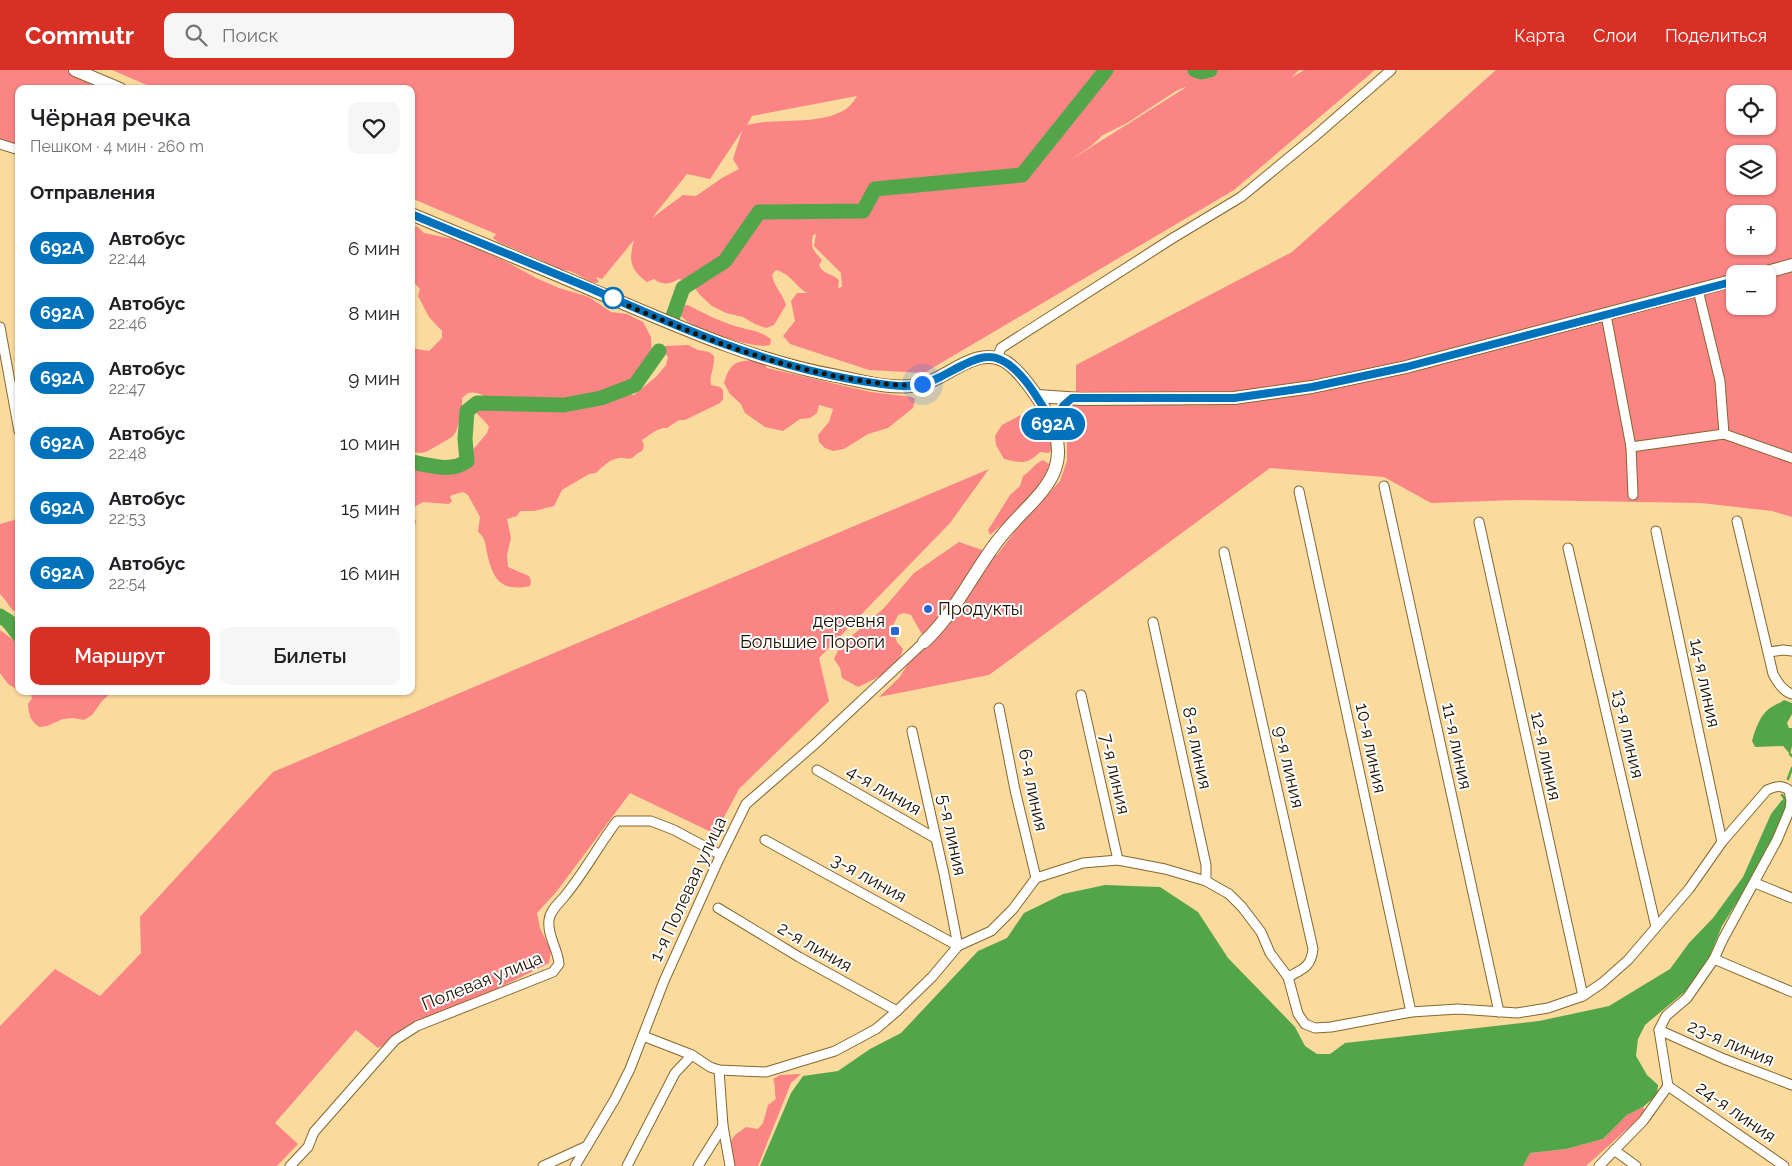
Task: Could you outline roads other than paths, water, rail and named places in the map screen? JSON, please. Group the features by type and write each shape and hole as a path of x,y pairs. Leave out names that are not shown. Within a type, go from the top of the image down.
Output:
{"street":[{"path":"75,70 101,85"},
{"path":"997,358 1001,348 1017,337 1241,196 1314,138 1391,70"},
{"path":"0,144 15,149"},
{"path":"415,216 684,329 732,348 782,364 834,376 887,385 906,386 934,380 963,364 982,357 990,356 997,358 1011,366 1037,396 1053,424 1059,450 1057,468 1053,477 1004,532 952,609 934,633 924,642"},
{"path":"1776,270 1792,265"},
{"path":"1037,396 1072,398 1234,398 1312,387 1406,367 1726,282"},
{"path":"1698,290 1720,380 1724,434"},
{"path":"1606,315 1631,447 1633,495"},
{"path":"0,327 15,409"},
{"path":"1053,424 1063,406 1072,398"},
{"path":"1631,447 1724,434 1792,458"},
{"name":"11-я линия","path":"1384,486 1499,1012"},
{"name":"10-я линия","path":"1299,491 1412,1012"},
{"path":"1737,521 1773,674 1778,683 1787,692 1792,694"},
{"name":"12-я линия","path":"1478,522 1583,996"},
{"name":"14-я линия","path":"1656,531 1722,842"},
{"name":"13-я линия","path":"1568,548 1656,927"},
{"name":"9-я линия","path":"1224,552 1314,949 1312,959 1305,968 1288,976"},
{"name":"8-я линия","path":"1152,622 1206,865 1206,881"},
{"name":"1-я Полевая улица","path":"575,1166 616,1099 630,1069 664,981 746,804 816,744 924,642"},
{"path":"1769,652 1792,651"},
{"name":"7-я линия","path":"1081,695 1118,860"},
{"name":"6-я линия","path":"1000,708 1015,790 1036,878"},
{"name":"5-я линия","path":"912,731 958,946"},
{"name":"4-я линия","path":"817,770 935,838"},
{"path":"643,1036 692,1055 710,1067 719,1070 766,1072 835,1051 876,1029 897,1012 932,977 958,946 991,931 1012,909 1036,878 1083,863 1118,860 1206,881 1229,894 1242,907 1261,932 1270,953 1288,976 1298,1014 1305,1024 1315,1028 1331,1027 1412,1012 1458,1010 1517,1013 1548,1008 1583,996 1602,983 1628,960 1689,889 1722,842 1767,790 1775,786 1791,788 1791,809 1777,840 1737,912 1714,960 1687,998 1666,1016 1659,1030 1668,1086 1643,1121 1599,1166"},
{"name":"Полевая улица","path":"290,1166 308,1147 314,1132 395,1040 417,1026 553,972 559,964 559,956 549,933 549,918 552,911 574,885 617,821 651,821 674,830 721,855"},
{"name":"3-я линия","path":"765,840 958,946"},
{"path":"1754,883 1792,898"},
{"name":"2-я линия","path":"718,908 799,958 897,1012"},
{"path":"1714,960 1792,992"},
{"name":"23-я линия","path":"1659,1030 1724,1059 1792,1085"},
{"path":"627,1166 676,1073 692,1055"},
{"path":"719,1070 723,1126 730,1166"},
{"name":"24-я линия","path":"1668,1086 1784,1166"},
{"path":"698,1166 723,1126"},
{"path":"542,1166 587,1146"},
{"path":"1614,1150 1636,1166"}],"waterway":[{"path":"672,319 683,288 725,261 759,212 863,211 875,189 1022,175 1106,70"},
{"path":"1195,70 1201,72 1210,70"},
{"path":"415,463 454,467 467,461 465,439 467,411 477,403 564,405 601,398 635,385 659,351"},
{"path":"0,616 8,621 15,630"},
{"path":"1788,779 1792,768"},
{"path":"1782,795 1785,799 1783,802"}],"place":[{"name":"Продукты","path":"928,609"},
{"name":"деревня Большие Пороги","path":"895,631"}]}
